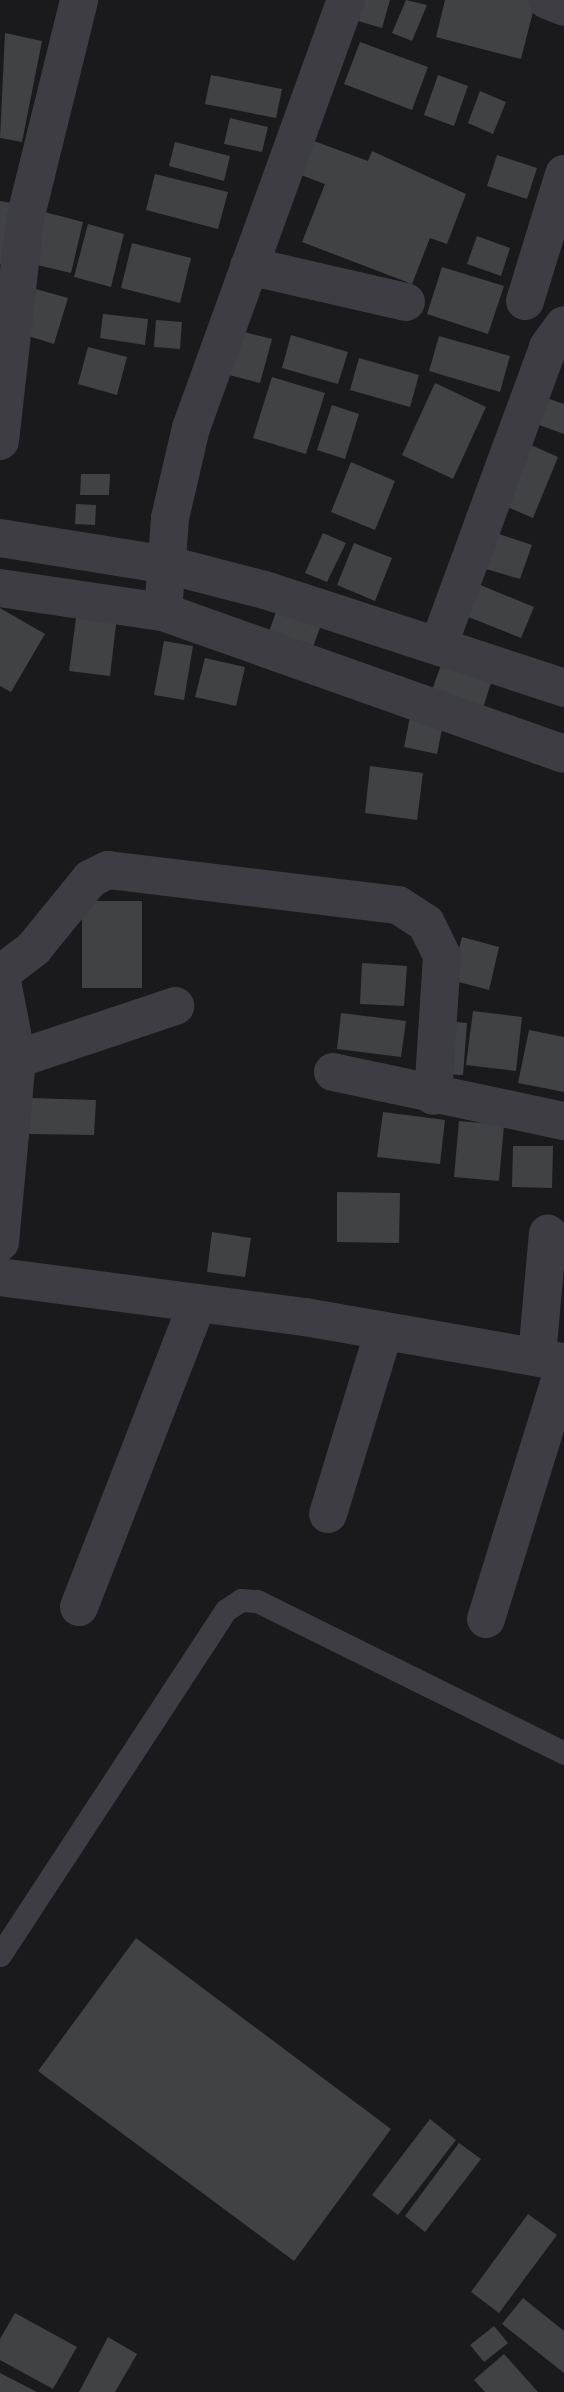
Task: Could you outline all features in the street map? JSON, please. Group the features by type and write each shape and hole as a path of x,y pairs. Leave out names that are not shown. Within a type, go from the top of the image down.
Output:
{"street":[{"path":"0,441 25,219 79,0"},
{"path":"163,612 170,518 191,428 249,266 285,181 346,0"},
{"path":"547,0 564,7"},
{"path":"525,301 564,174"},
{"path":"249,266 406,302"},
{"path":"439,644 548,347 564,325"},
{"path":"0,538 168,565 439,644 564,688"},
{"path":"0,588 163,612 564,754"},
{"path":"0,1242 17,1059 2,971 34,948 90,879 108,870 398,905 426,923 442,956 432,1096"},
{"path":"17,1059 175,1006"},
{"path":"333,1072 432,1096 564,1121"},
{"path":"486,1619 555,1362 548,1233"},
{"path":"0,1277 384,1331 555,1362"},
{"path":"79,1606 197,1305"},
{"path":"328,1514 384,1331"}],"lane":[{"path":"0,1955 226,1610 241,1600 257,1601 564,1753"}],"building":[{"path":"356,0 390,0 382,28 351,19"},
{"path":"406,0 427,5 412,41 392,33"},
{"path":"445,0 536,0 521,59 436,37"},
{"path":"5,33 42,41 22,142 0,138"},
{"path":"360,42 428,67 412,110 344,84"},
{"path":"211,75 282,89 276,118 205,104"},
{"path":"438,75 468,86 454,126 424,115"},
{"path":"480,91 506,102 493,134 468,123"},
{"path":"230,118 268,127 262,152 224,144"},
{"path":"314,141 368,161 372,151 466,194 447,244 430,238 412,284 302,242 325,184 301,175"},
{"path":"175,142 230,156 224,181 169,166"},
{"path":"497,155 537,168 527,199 487,186"},
{"path":"155,174 228,192 218,229 146,210"},
{"path":"0,201 18,204 6,265 0,264"},
{"path":"37,210 83,222 71,273 24,262"},
{"path":"88,224 124,234 111,287 74,277"},
{"path":"477,236 510,248 501,276 467,264"},
{"path":"132,243 191,258 180,303 121,288"},
{"path":"442,267 504,286 488,334 427,314"},
{"path":"36,289 68,298 54,344 22,334"},
{"path":"103,314 148,319 145,345 100,338"},
{"path":"156,320 182,322 180,349 154,347"},
{"path":"232,329 272,339 260,383 221,373"},
{"path":"291,335 348,352 338,384 282,368"},
{"path":"439,336 510,356 500,392 429,371"},
{"path":"88,347 127,357 117,395 78,384"},
{"path":"359,358 419,375 410,407 350,390"},
{"path":"272,377 325,393 306,454 253,438"},
{"path":"435,383 486,407 453,479 402,455"},
{"path":"538,395 564,404 564,434 528,421"},
{"path":"332,405 359,414 345,459 317,450"},
{"path":"522,441 558,457 533,518 496,502"},
{"path":"351,462 395,481 375,530 331,512"},
{"path":"81,474 110,474 109,495 80,495"},
{"path":"76,504 96,505 95,525 75,524"},
{"path":"323,533 346,543 327,582 305,573"},
{"path":"496,533 532,545 520,579 486,569"},
{"path":"354,543 392,558 375,601 337,585"},
{"path":"478,584 534,607 521,638 466,616"},
{"path":"278,606 322,622 313,647 269,632"},
{"path":"0,608 45,634 11,692 0,686"},
{"path":"77,611 117,616 110,676 69,671"},
{"path":"164,641 193,646 184,700 154,695"},
{"path":"205,658 245,667 236,706 195,697"},
{"path":"441,665 491,683 482,711 431,693"},
{"path":"411,712 444,719 437,754 404,747"},
{"path":"370,766 423,773 417,820 365,813"},
{"path":"82,901 142,901 142,988 82,988"},
{"path":"462,937 499,947 489,990 451,980"},
{"path":"362,963 407,966 404,1006 360,1004"},
{"path":"473,1011 522,1017 516,1071 466,1065"},
{"path":"341,1013 406,1021 401,1057 337,1049"},
{"path":"444,1021 467,1023 463,1075 440,1074"},
{"path":"529,1030 564,1037 564,1092 518,1083"},
{"path":"29,1098 96,1100 94,1135 28,1134"},
{"path":"383,1112 445,1120 440,1164 377,1157"},
{"path":"459,1121 504,1125 499,1181 454,1177"},
{"path":"513,1146 553,1146 552,1188 512,1187"},
{"path":"337,1192 400,1193 399,1243 337,1242"},
{"path":"212,1232 251,1238 245,1277 207,1272"},
{"path":"136,1938 391,2129 294,2261 38,2071"},
{"path":"430,2119 456,2140 398,2215 372,2195"},
{"path":"459,2143 481,2159 425,2232 405,2216"},
{"path":"528,2214 557,2235 499,2313 471,2292"},
{"path":"523,2298 564,2331 564,2373 502,2324"},
{"path":"15,2313 77,2347 53,2389 0,2360 0,2339"},
{"path":"494,2326 508,2343 484,2362 470,2345"},
{"path":"108,2337 137,2354 115,2392 79,2392"},
{"path":"504,2354 538,2392 485,2392 474,2380"},
{"path":"0,2373 37,2392 0,2392"}]}
